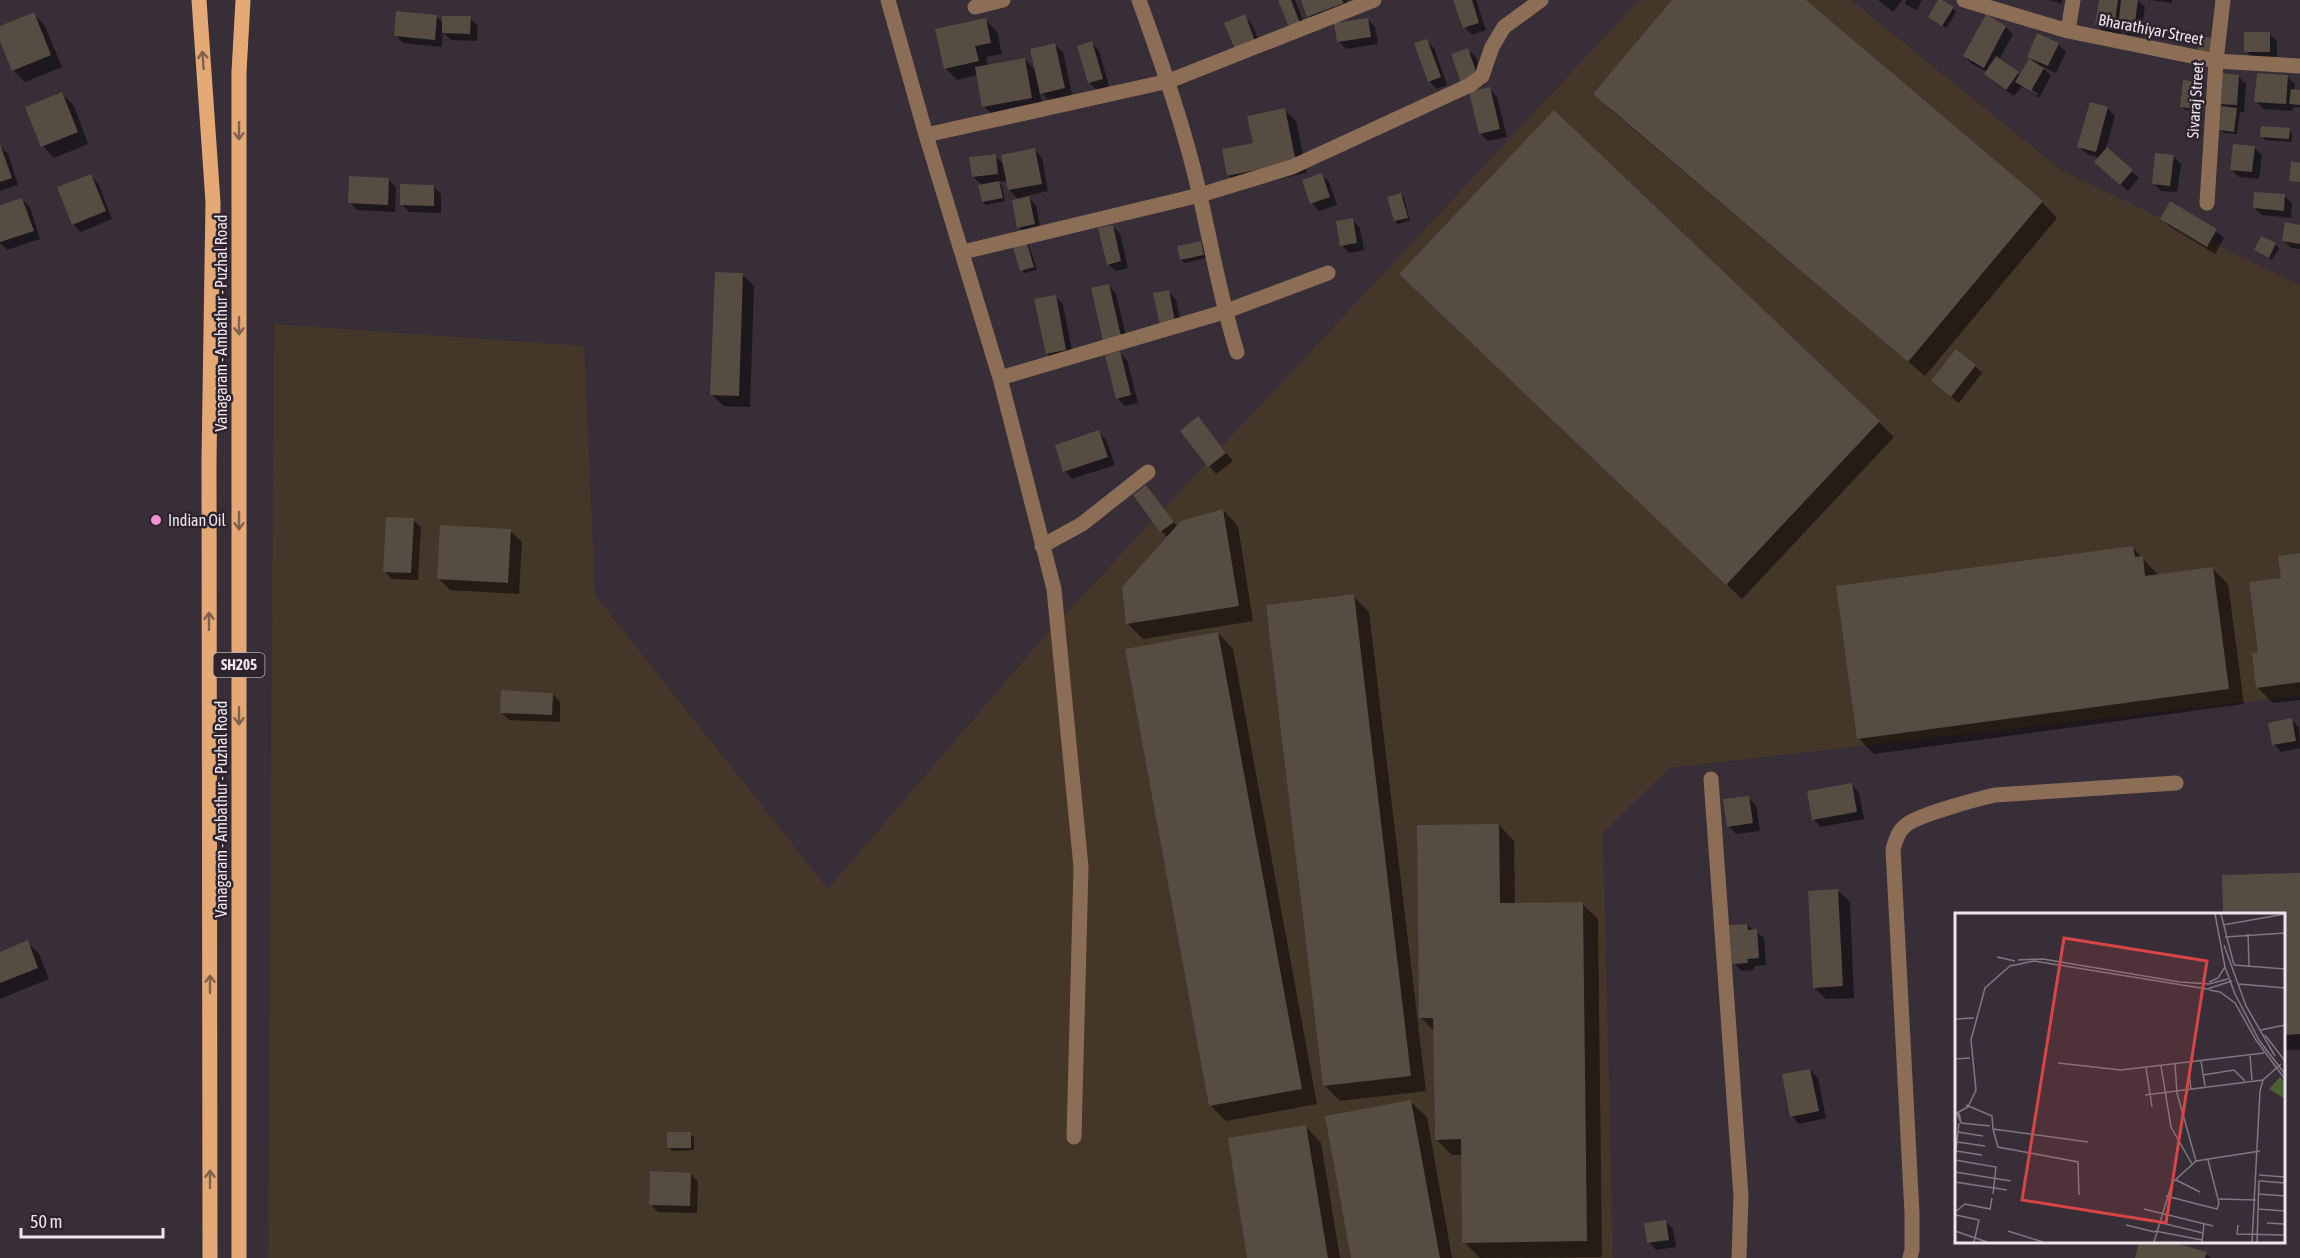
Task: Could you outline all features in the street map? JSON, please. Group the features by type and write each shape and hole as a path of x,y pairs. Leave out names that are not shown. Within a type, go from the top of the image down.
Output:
{"main road":[{"path":"199,0 213,202 209,459 210,1258"},
{"name":"Vanagaram - Ambathur - Puzhal Road","path":"239,1258 239,118 243,0"}],"street":[{"path":"888,0 926,135 1000,378 1054,589 1081,867 1074,1137"},
{"path":"975,7 1004,0"},
{"path":"1139,0 1168,81 1200,195 1224,312 1237,352"},
{"path":"926,135 1168,81 1374,0"},
{"path":"963,252 1200,195 1292,167 1470,86 1482,76 1492,47 1504,27 1541,0"},
{"name":"Bharathiyar Street","path":"1964,0 2068,31 2216,61 2300,66"},
{"path":"2068,31 2073,0"},
{"name":"Sivaraj Street","path":"2207,203 2216,61 2223,0"},
{"path":"1000,378 1224,312 1328,273"},
{"path":"1042,546 1082,524 1149,472"},
{"path":"1711,779 1740,1196 1739,1258"},
{"path":"1910,1258 1912,1213 1893,849 1898,834 1908,823 1995,795 2176,783"}],"shaded area":[{"path":"1639,0 1851,0 2061,170 2300,285 2300,696 1669,768 1603,833 1613,1258 268,1258 274,324 584,346 595,595 828,889 1042,639"}],"building":[{"path":"1278,0 1291,0 1300,23 1289,27"},
{"path":"1301,0 1342,0 1344,3 1307,17"},
{"path":"1453,0 1472,0 1479,23 1463,28"},
{"path":"1672,0 1806,0 2043,201 1908,362 1593,94"},
{"path":"1938,0 1954,7 1942,26 1928,17"},
{"path":"2099,0 2118,0 2114,28 2095,25"},
{"path":"2121,0 2138,0 2134,30 2118,28"},
{"path":"396,11 437,15 435,40 394,36"},
{"path":"34,12 51,55 12,71 0,41 0,26"},
{"path":"1245,14 1255,41 1235,49 1224,23"},
{"path":"1986,14 2006,26 1984,68 1963,56"},
{"path":"442,16 471,16 470,34 442,33"},
{"path":"986,18 991,43 975,46 979,61 944,69 935,29"},
{"path":"1368,18 1371,37 1337,42 1334,23"},
{"path":"2244,32 2270,32 2270,52 2244,52"},
{"path":"2037,33 2059,43 2048,66 2027,57"},
{"path":"2201,36 2212,38 2209,55 2197,52"},
{"path":"1427,39 1441,77 1428,82 1414,43"},
{"path":"1092,41 1103,79 1088,83 1077,46"},
{"path":"1055,43 1065,88 1040,94 1030,49"},
{"path":"1468,48 1478,77 1461,83 1451,54"},
{"path":"1996,56 2019,72 2006,90 1984,74"},
{"path":"1025,58 1032,98 982,107 975,67"},
{"path":"2029,59 2044,68 2031,91 2015,82"},
{"path":"2221,73 2239,75 2237,105 2218,104"},
{"path":"2257,73 2288,75 2286,104 2254,102"},
{"path":"2183,80 2197,82 2194,109 2180,107"},
{"path":"1490,87 1500,129 1479,134 1469,92"},
{"path":"2291,89 2300,90 2300,105 2289,104"},
{"path":"62,92 78,132 41,147 25,107"},
{"path":"2090,102 2108,107 2096,152 2077,147"},
{"path":"2221,106 2237,108 2234,132 2219,130"},
{"path":"1285,108 1296,162 1227,176 1222,149 1253,143 1247,116"},
{"path":"1554,110 1880,421 1726,585 1399,274"},
{"path":"2261,126 2290,128 2289,139 2260,137"},
{"path":"0,144 12,178 0,182"},
{"path":"2233,144 2255,146 2252,172 2230,170"},
{"path":"2107,147 2133,170 2120,185 2094,162"},
{"path":"1035,148 1042,184 1008,190 1001,155"},
{"path":"2155,153 2174,155 2170,186 2152,184"},
{"path":"996,154 998,174 972,177 969,157"},
{"path":"2291,161 2300,163 2300,182 2289,181"},
{"path":"1322,173 1330,197 1310,204 1302,180"},
{"path":"91,174 106,211 72,225 57,187"},
{"path":"349,176 389,178 388,205 348,203"},
{"path":"999,181 1003,198 982,202 978,185"},
{"path":"400,184 434,185 434,206 400,205"},
{"path":"2254,192 2285,194 2284,211 2253,208"},
{"path":"1401,193 1408,218 1394,221 1387,197"},
{"path":"1029,196 1035,224 1017,228 1012,200"},
{"path":"22,198 34,231 0,242 0,205"},
{"path":"2170,201 2217,229 2207,247 2160,219"},
{"path":"1353,218 1357,243 1340,246 1336,221"},
{"path":"2285,222 2300,225 2300,244 2282,241"},
{"path":"1113,225 1121,261 1107,265 1098,228"},
{"path":"2261,236 2276,243 2269,258 2254,250"},
{"path":"1026,240 1034,267 1020,271 1012,244"},
{"path":"1201,241 1204,255 1180,260 1177,246"},
{"path":"715,272 743,273 739,396 710,395"},
{"path":"1109,284 1121,336 1103,341 1091,288"},
{"path":"1169,290 1175,322 1160,325 1153,293"},
{"path":"1056,295 1066,350 1046,354 1034,299"},
{"path":"1956,349 1976,365 1951,397 1931,381"},
{"path":"1120,351 1131,395 1116,399 1105,355"},
{"path":"1198,416 1226,453 1208,467 1180,431"},
{"path":"1099,430 1108,457 1063,472 1055,445"},
{"path":"1146,485 1174,522 1160,532 1133,495"},
{"path":"1223,509 1239,606 1126,624 1122,587 1181,521"},
{"path":"386,517 414,518 411,573 383,572"},
{"path":"440,525 511,529 508,583 437,579"},
{"path":"2133,546 2135,557 2143,556 2145,576 2213,567 2229,689 1857,739 1836,586"},
{"path":"2300,553 2300,682 2256,688 2252,653 2258,652 2249,582 2281,578 2278,556"},
{"path":"1354,594 1411,1076 1323,1086 1266,605"},
{"path":"1218,632 1302,1089 1209,1106 1125,649"},
{"path":"501,690 553,693 552,715 500,713"},
{"path":"2292,718 2296,741 2272,745 2268,723"},
{"path":"1852,783 1857,812 1812,820 1807,791"},
{"path":"1749,796 1753,823 1727,827 1723,799"},
{"path":"1499,824 1500,903 1583,902 1587,1241 1462,1243 1461,1139 1435,1140 1433,1018 1419,1018 1417,825"},
{"path":"2300,873 2300,1034 2285,1035 2285,913 2223,913 2222,875"},
{"path":"1838,889 1843,986 1813,988 1808,891"},
{"path":"1747,924 1748,930 1757,929 1759,958 1747,959 1748,963 1732,964 1729,925"},
{"path":"28,940 38,968 0,983 0,952"},
{"path":"1810,1069 1819,1111 1790,1117 1782,1074"},
{"path":"1411,1100 1440,1258 1351,1258 1325,1116"},
{"path":"1306,1125 1328,1258 1247,1258 1228,1138"},
{"path":"667,1132 691,1132 691,1148 667,1148"},
{"path":"650,1171 691,1173 690,1206 649,1205"},
{"path":"1666,1220 1669,1240 1647,1243 1644,1223"},
{"path":"2139,1243 2175,1243 2207,1252 2205,1258 2135,1258"}],"place":[{"name":"Indian Oil","path":"156,520"}]}
